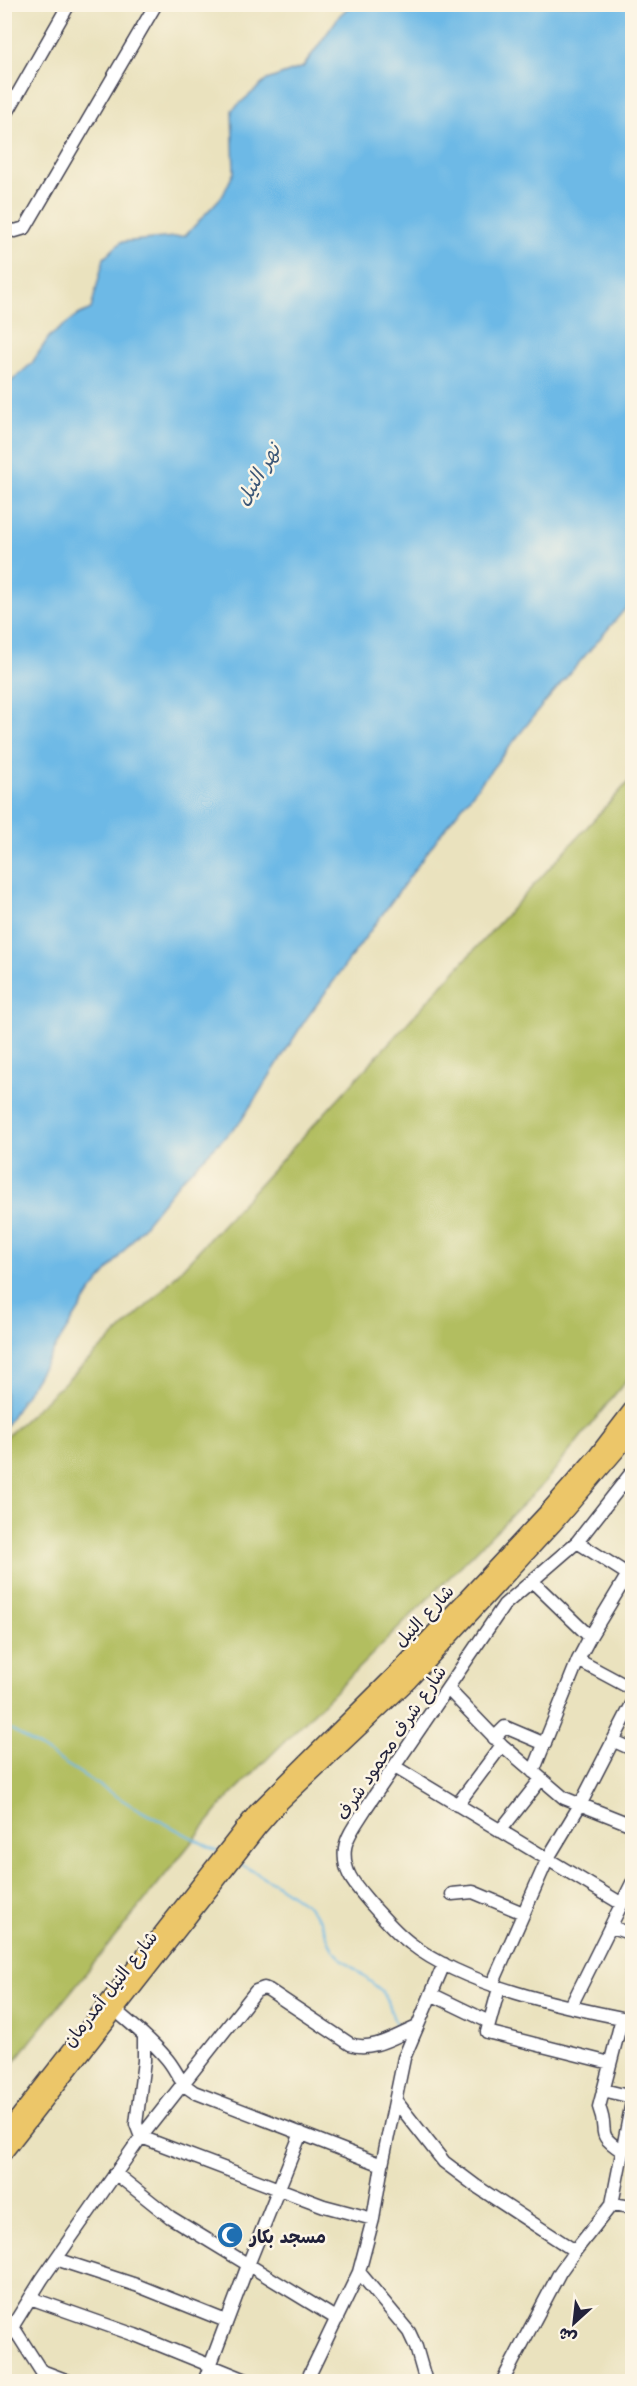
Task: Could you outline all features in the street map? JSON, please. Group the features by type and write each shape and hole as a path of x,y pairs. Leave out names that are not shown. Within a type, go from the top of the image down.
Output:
{"main road":[{"name":"شارع النيل","path":"239,1843 271,1795 400,1668 546,1513 633,1409"},
{"name":"شارع النيل","path":"239,1843 409,1681 538,1542 633,1433"},
{"name":"شارع النيل أمدرمان","path":"4,2153 116,2011 239,1843"},
{"path":"4,2134 217,1871"}],"street":[{"path":"4,118 69,4"},
{"path":"4,228 15,231 25,228 156,4"},
{"name":"شارع شرف محمود شرف","path":"627,2019 495,1987 444,1964 414,1946 353,1883 346,1870 345,1848 348,1839 395,1767 504,1605 577,1542 632,1473"},
{"path":"500,1831 537,1776 545,1744 578,1660 630,1575 577,1542"},
{"path":"532,1581 590,1637"},
{"path":"578,1660 633,1689"},
{"path":"447,1689 498,1742 564,1798 579,1806 633,1825"},
{"path":"610,2063 487,2032 495,1987 523,1913 548,1858 579,1806 633,1704"},
{"path":"457,1805 498,1742 501,1729 505,1727 545,1744"},
{"path":"614,1741 633,1749"},
{"path":"395,1767 622,1904"},
{"path":"571,2006 633,1883"},
{"path":"452,1894 473,1892 523,1913"},
{"path":"611,1928 633,1934"},
{"path":"306,2382 359,2272 373,2219 381,2165 404,2058 444,1964"},
{"path":"4,2340 56,2259 141,2137 260,1989 269,1990 358,2047 371,2046 415,2028"},
{"path":"431,1994 489,2022"},
{"path":"116,2011 144,2035 169,2061 183,2084 194,2092 381,2165"},
{"path":"622,2151 605,2139 602,2130 604,2119 599,2107 610,2063 627,2019"},
{"path":"144,2035 144,2061 136,2124 141,2137 324,2205 373,2219"},
{"path":"603,2090 633,2097"},
{"path":"396,2101 444,2162 476,2186 575,2251"},
{"path":"502,2382 560,2272 612,2204 633,2102"},
{"path":"204,2382 301,2133"},
{"path":"115,2173 170,2217 337,2319"},
{"path":"612,2204 633,2207"},
{"path":"56,2259 136,2285 226,2321"},
{"path":"359,2272 409,2332 426,2382"},
{"path":"30,2298 94,2320 251,2382"},
{"path":"13,2327 45,2376 71,2382"}],"green space":[{"path":"632,778 632,1373 545,1482 225,1801 5,2073 5,1438 155,1298"}],"water":[{"name":"نهر النيل","path":"351,5 632,5 632,601 541,707 442,832 304,1022 241,1121 179,1182 90,1293 5,1427 5,387 32,363 49,337 78,315 91,309 104,258 121,242 185,236 223,195 234,172 232,110 267,80 303,67 340,15"}],"waterway":[{"path":"4,1725 132,1806 217,1851"},
{"path":"237,1862 276,1884 308,1906 320,1920 333,1950 382,1991 400,2031"},
{"path":"401,2052 402,2040"}],"place":[{"name":"مسجد بكار","path":"230,2235"}]}
